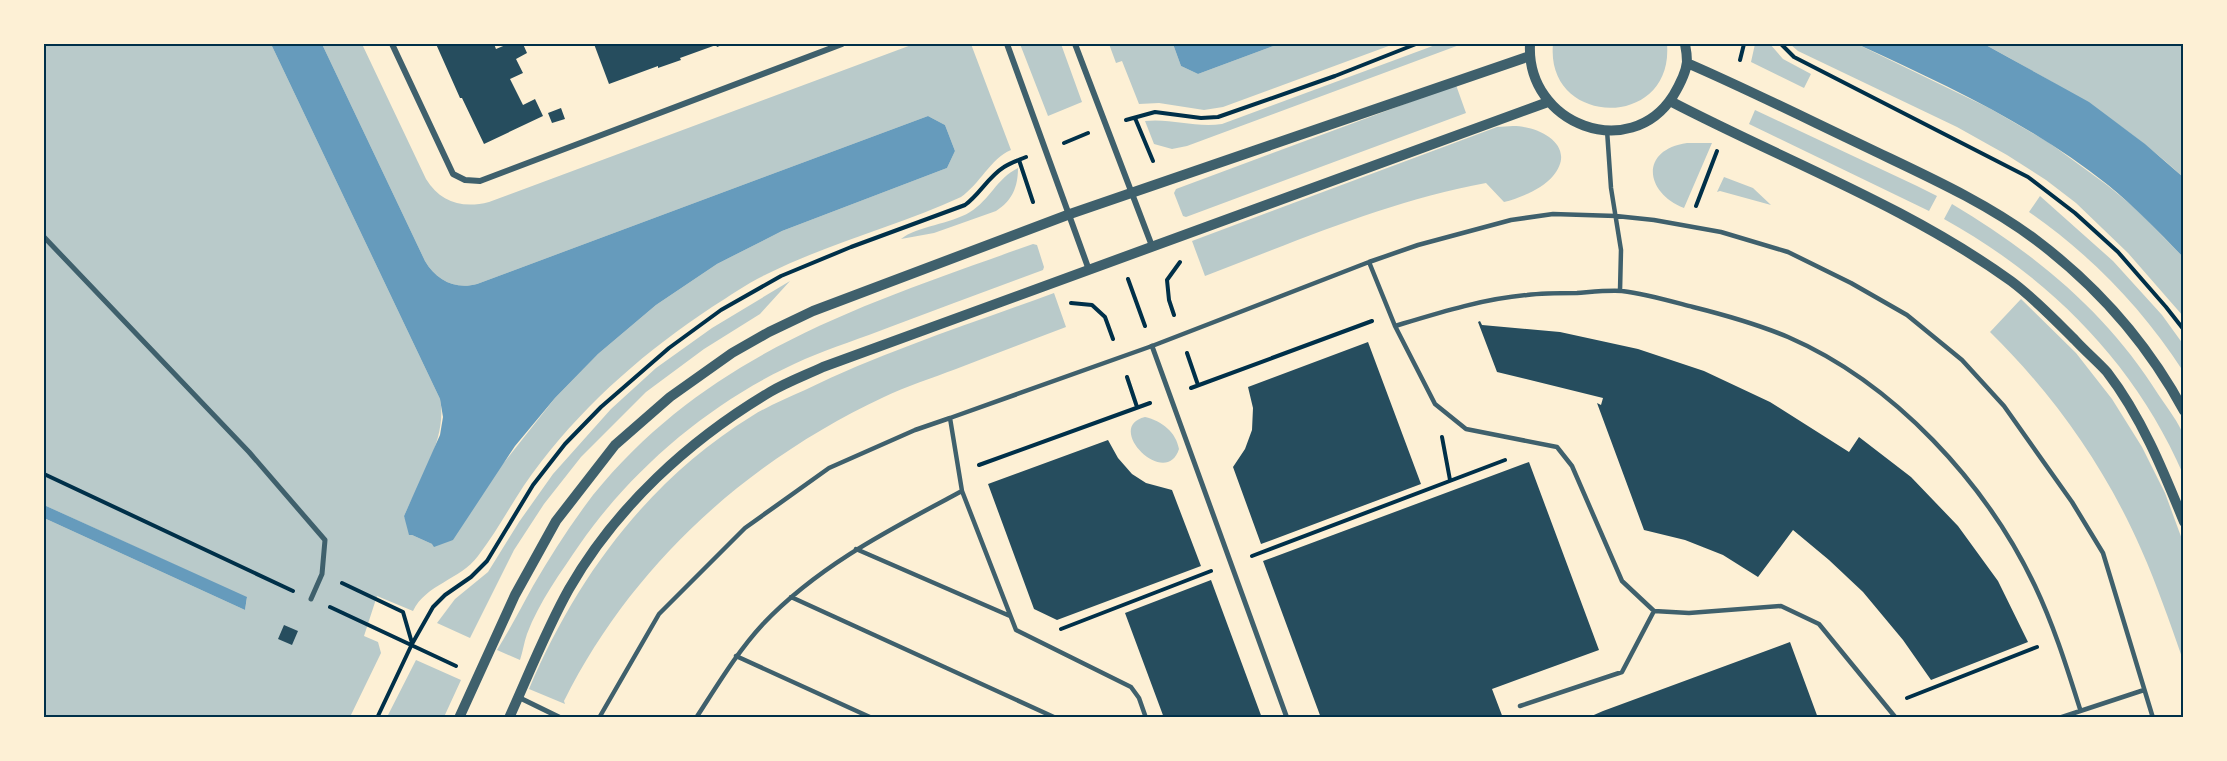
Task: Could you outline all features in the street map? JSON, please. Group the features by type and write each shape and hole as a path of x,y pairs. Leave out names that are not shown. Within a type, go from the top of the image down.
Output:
{"street":[{"path":"392,44 453,174 465,180 480,181 842,44"},
{"path":"1007,44 1089,270"},
{"path":"1075,44 1152,246"},
{"path":"1530,44 1533,76 1548,102 1569,119 1590,128 1606,130 1624,129 1646,121 1670,100 1680,85 1687,63 1685,44"},
{"path":"459,717 515,596 556,521 615,445 670,397 732,353 813,311 1070,214 1530,56"},
{"path":"1687,63 1916,171 1991,211 2035,239 2072,269 2111,307 2146,350 2184,411"},
{"path":"1670,100 1736,135 1897,212 1974,256 2013,283 2051,316 2106,372 2136,417 2184,522"},
{"path":"509,717 569,589 615,521 671,465 727,419 772,391 823,367 1548,102"},
{"path":"44,237 249,452 325,540 322,574 311,599"},
{"path":"1152,346 1287,717"},
{"path":"518,697 561,717"}],"lane":[{"path":"1606,130 1621,250 1620,291"},
{"path":"599,717 659,614 745,528 830,468 915,430 1152,346 1418,245 1511,220 1553,214 1654,220 1721,232 1788,252 1851,283 1907,315 1962,360 2004,406 2039,454 2103,554 2153,717"},
{"path":"1370,262 1395,326 1436,404 1466,429 1557,447 1572,466 1622,581 1654,611 1689,612 1781,606 1819,624 1896,717"},
{"path":"1395,326 1457,307 1526,295 1620,291 1668,300 1732,317 1789,337 1844,368 1897,406 1935,441 1971,483 2004,530 2035,585 2057,639 2080,709"},
{"path":"950,418 962,491 1016,630 1032,640 1131,687 1139,698 1146,717"},
{"path":"696,717 736,656 763,624 791,597 856,549 962,491"},
{"path":"856,549 1010,616"},
{"path":"791,597 1056,717"},
{"path":"1520,706 1622,672 1654,611"},
{"path":"736,656 872,717"},
{"path":"2059,717 2144,690"}],"path":[{"path":"1781,44 1794,57 2028,177 2075,213 2118,252 2184,330"},
{"path":"1120,258 1152,346"},
{"path":"1436,404 1450,480"},
{"path":"1032,640 1545,444"},
{"path":"44,474 477,676"},
{"path":"322,574 403,612 412,644 377,717"},
{"path":"1886,706 2057,639"}],"shaded area":[{"path":"44,44 271,44 440,399 440,429 436,444 404,516 412,535 432,544 506,460 555,398 598,354 656,305 717,264 782,231 947,168 955,151 945,125 928,116 477,284 461,286 447,282 429,268 322,44 362,44 426,179 445,198 461,204 489,202 914,44 971,44 1011,150 997,159 961,197 815,253 760,278 688,323 620,377 559,439 532,473 486,545 471,564 426,594 413,611 377,596 364,636 378,642 381,653 350,717 44,717 44,518 245,610 247,598 44,505"},
{"path":"1020,44 1061,44 1082,102 1048,116"},
{"path":"1109,44 1173,44 1181,66 1198,74 1279,44 1394,44 1223,107 1204,110 1159,103 1139,104 1122,61 1116,63"},
{"path":"1438,44 1462,44 1187,146 1172,149 1154,144 1145,121 1222,124"},
{"path":"1553,44 1667,44 1664,72 1651,92 1632,104 1610,108 1587,104 1568,92 1556,72"},
{"path":"1755,44 1770,44 1783,59 1811,74 1804,88 1751,62"},
{"path":"1790,44 1857,44 1989,108 2048,142 2135,208 2183,257 2183,316 2128,253 2076,203 2046,180 1957,127 1798,51"},
{"path":"1984,44 2183,44 2183,177 2137,138 2088,104"},
{"path":"1456,85 1466,113 1186,217 1183,216 1174,193 1176,189"},
{"path":"1755,110 1937,196 1929,211 1749,124"},
{"path":"1513,126 1544,134 1558,147 1561,156 1560,165 1553,176 1530,192 1504,202 1486,183 1414,200 1343,223 1205,276 1192,241 1497,127"},
{"path":"1687,143 1712,143 1684,208 1661,192 1655,183 1653,172 1655,163 1661,154 1671,147"},
{"path":"1018,168 1013,193 996,211 934,233 901,239 916,231 970,212 983,202 1004,178"},
{"path":"1724,177 1753,188 1771,205 1717,192"},
{"path":"2040,196 2113,261 2162,315 2183,344 2183,371 2133,304 2114,284 2073,246 2029,212"},
{"path":"1952,204 2040,264 2092,311 2116,337 2138,364 2182,432 2185,446 2183,474 2140,395 2114,360 2053,296 2019,268 1944,219"},
{"path":"1033,244 1037,245 1043,270 805,359 740,393 709,414 652,461 602,515 544,599 527,634 520,660 497,650 547,563 593,495 639,445 688,403 740,368 794,338 910,288"},
{"path":"790,281 760,314 704,349 646,392 581,457 544,504 514,550 470,638 437,623 455,599 488,572 519,522 553,474 611,409 656,368 712,328"},
{"path":"1054,293 1066,327 884,397 786,452 740,485 698,522 659,562 623,605 592,652 564,701 565,704 529,689 569,609 619,535 648,501 714,442 764,409 835,376 928,338"},
{"path":"2021,299 2076,353 2112,399 2142,447 2165,493 2183,542 2183,660 2147,563 2111,489 2076,433 2036,381 1990,332"},
{"path":"1145,417 1162,424 1175,437 1179,449 1172,460 1162,463 1151,460 1134,442 1131,432 1134,423"},
{"path":"416,660 461,680 444,717 387,717"}],"water":[{"path":"271,44 322,44 429,268 447,282 461,286 477,284 928,116 945,125 955,151 947,168 782,231 717,264 656,305 598,354 555,398 515,446 453,540 434,547 432,544 409,535 404,516 440,435 443,417 440,399"},
{"path":"1173,44 1279,44 1198,74 1181,66"},
{"path":"1857,44 1984,44 2089,102 2145,144 2183,177 2183,257 2118,193 2049,143 1955,90"},
{"path":"44,505 247,597 245,610 44,518"}],"building":[{"path":"436,44 494,44 496,49 508,44 523,44 527,53 516,59 523,73 510,79 523,105 535,99 543,116 484,144"},
{"path":"594,44 725,44 717,47 716,45 680,58 681,60 609,84"},
{"path":"561,108 565,119 552,123 548,113"},
{"path":"1480,321 1482,325 1560,332 1638,349 1704,371 1770,402 1849,452 1859,437 1911,477 1958,526 1998,581 2028,642 1931,680 1903,640 1863,592 1793,530 1758,577 1723,555 1685,540 1644,530 1597,403 1601,405 1603,398 1497,372 1478,322"},
{"path":"1368,342 1421,484 1261,544 1233,467 1245,449 1252,430 1253,408 1248,387"},
{"path":"1108,440 1118,458 1132,474 1146,483 1172,490 1201,566 1057,620 1034,609 988,484"},
{"path":"1529,462 1599,650 1492,689 1503,718 1321,718 1263,561"},
{"path":"1211,580 1262,718 1164,718 1125,613"},
{"path":"284,625 298,631 292,645 278,639"},
{"path":"1790,642 1818,718 1587,718 1603,711"}]}
